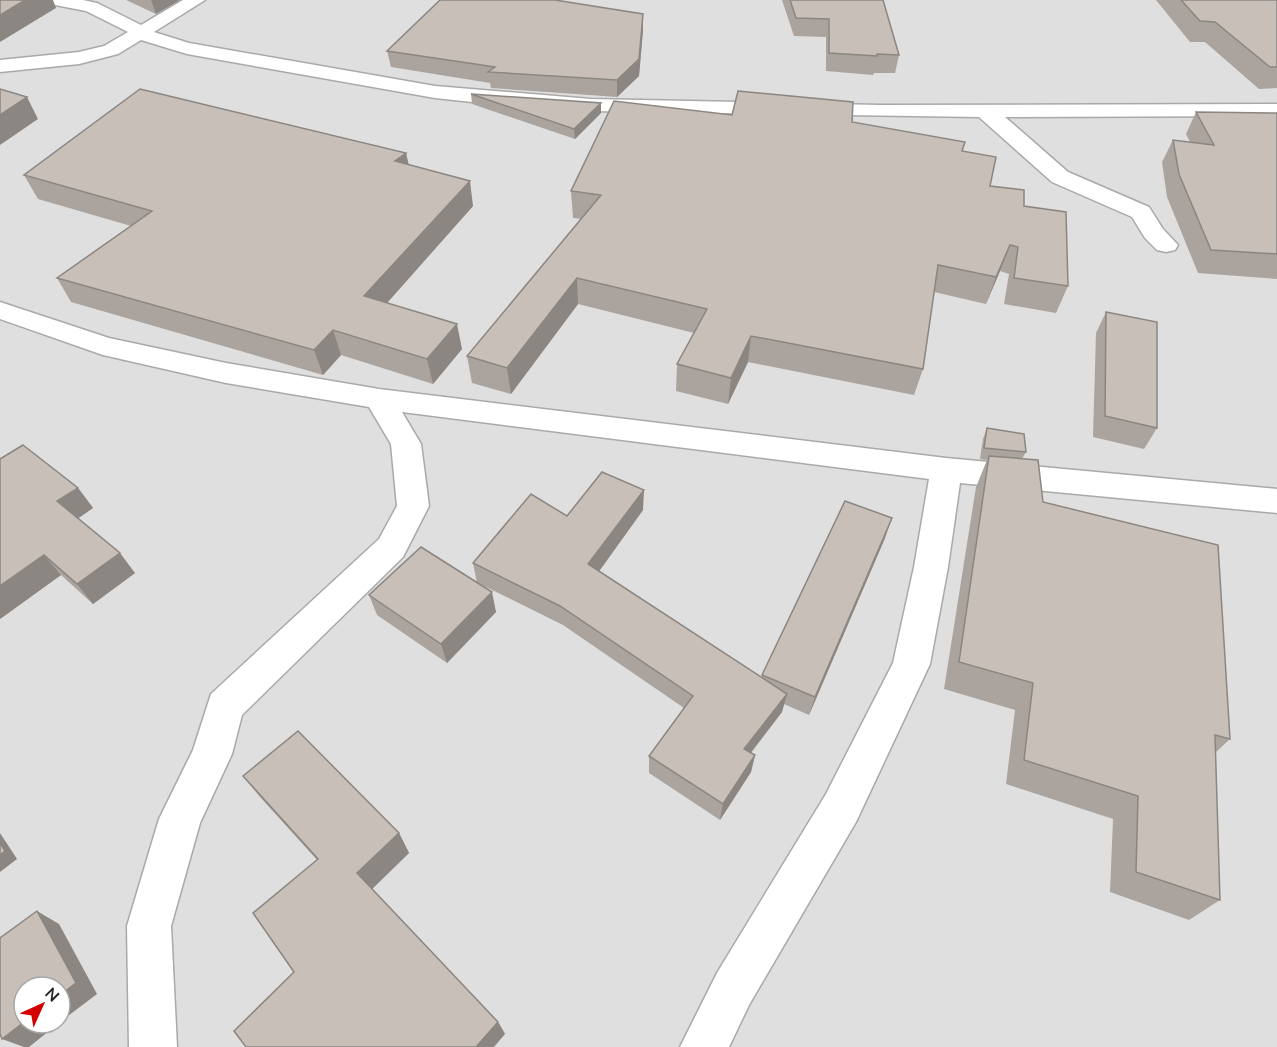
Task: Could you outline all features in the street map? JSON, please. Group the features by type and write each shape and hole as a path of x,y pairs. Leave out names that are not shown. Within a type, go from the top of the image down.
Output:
{"street":[{"path":"56,0 79,3 105,12 131,25 139,34 216,54 435,92 491,98 591,105 984,110 1277,110"},
{"path":"0,66 79,58 111,50 196,0"},
{"path":"984,110 1060,177 1141,212 1154,233 1166,245"},
{"path":"0,310 103,346 226,373 379,399 946,470 1277,501"},
{"path":"153,1047 149,926 180,819 212,754 225,706 391,548 413,506 406,444 379,399"},
{"path":"704,1047 733,989 842,808 910,664 931,567 946,470"}],"shaded area":[{"path":"0,0 1277,0 1277,1047 0,1047"}],"building":[{"path":"0,0 25,0 0,15"},
{"path":"440,0 555,0 643,14 639,59 617,80 488,72 495,67 387,51"},
{"path":"790,0 883,0 899,55 829,53 829,19 796,18"},
{"path":"1181,0 1277,0 1277,67 1270,67 1215,22 1200,21"},
{"path":"0,89 27,97 0,115"},
{"path":"140,89 406,153 395,161 470,181 364,296 457,324 427,359 333,330 314,350 57,278 152,211 24,175"},
{"path":"738,91 853,102 852,122 965,142 962,151 996,157 990,186 1024,190 1024,206 1066,212 1068,286 1014,278 1018,247 1010,245 996,277 938,265 923,369 751,336 731,378 677,364 707,309 577,278 507,368 467,356 601,195 571,191 614,101 732,115"},
{"path":"471,94 601,103 574,129"},
{"path":"1196,112 1277,113 1277,254 1211,250 1179,174 1173,140 1214,145"},
{"path":"1106,312 1157,322 1157,428 1105,416"},
{"path":"987,428 1024,434 1026,452 984,448"},
{"path":"23,445 78,488 57,501 120,553 77,584 44,555 0,586 0,459"},
{"path":"989,456 1038,460 1043,502 1218,545 1230,739 1215,735 1220,900 1136,872 1138,796 1024,760 1033,683 959,662"},
{"path":"602,472 644,490 588,564 787,694 744,749 755,755 723,804 649,756 693,696 560,606 473,563 531,494 567,516"},
{"path":"845,501 892,518 815,697 762,675"},
{"path":"421,547 492,592 441,644 369,595"},
{"path":"298,731 399,833 357,873 498,1022 476,1047 246,1047 234,1031 294,972 253,913 318,859 243,776"},
{"path":"0,843 5,851 0,855"},
{"path":"37,911 72,975 12,975 12,1031 2,1039 0,1034 0,938"}]}
